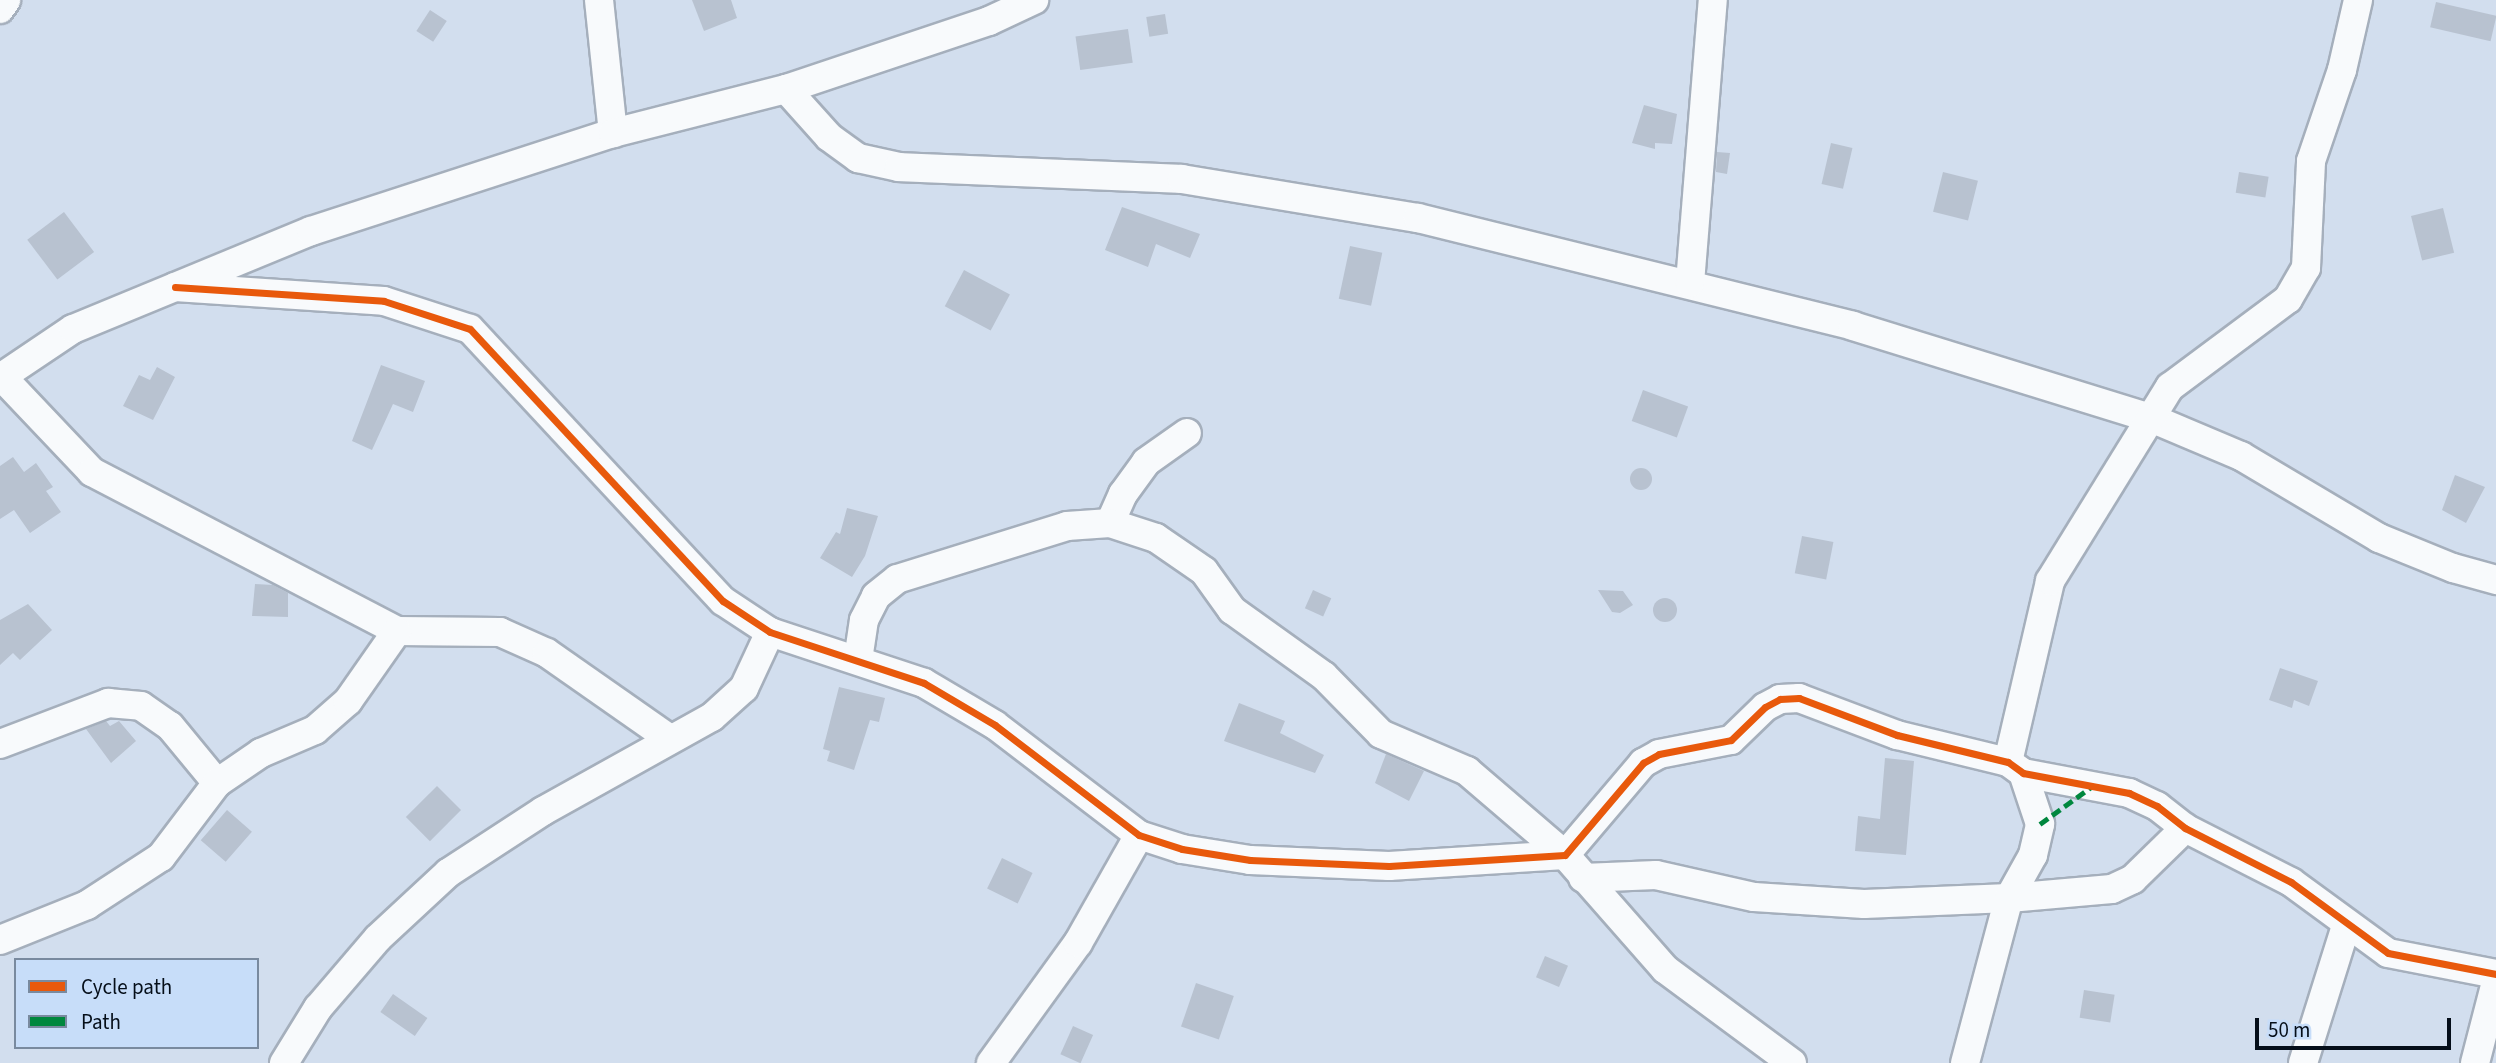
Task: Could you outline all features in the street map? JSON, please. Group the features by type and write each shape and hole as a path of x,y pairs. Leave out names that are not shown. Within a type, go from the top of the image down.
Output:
{"street":[{"path":"0,9 6,0"},
{"path":"598,0 613,133"},
{"path":"670,739 547,653 500,632 397,631 92,472 1,377 74,329 311,231 613,133 786,89 989,21 1034,0"},
{"path":"1965,1063 2009,898 2033,855 2040,824 2015,767 2050,580 2170,387 2288,299 2306,268 2311,161 2342,70 2358,0"},
{"path":"1690,283 1716,3"},
{"path":"786,89 829,137 849,151 899,167 1182,178 1418,218 1690,283 1853,326 2151,418 2241,456 2379,538 2453,568 2494,574"},
{"path":"175,287 384,301 470,329 723,601 770,632 924,683 995,725 1139,835 1182,849 1250,860 1389,866 1564,855 1643,763 1659,754 1731,740 1765,707 1780,699 1798,698 1897,735 2015,767 2129,793 2157,806 2185,828 2291,882 2346,926 2388,953 2496,974"},
{"path":"1110,523 1123,494 1146,462 1187,433"},
{"path":"858,660 864,620 876,596 897,579 1068,526 1110,523 1156,538 1204,571 1232,610 1324,676 1381,734 1467,771 1564,855 1665,969 1792,1063"},
{"path":"0,940 87,905 161,857 217,783 261,753 315,730 348,701 397,631"},
{"path":"284,1063 318,1009 378,938 448,873 543,811 712,717 744,688 770,632"},
{"path":"0,744 108,703 141,706 170,726 217,783"},
{"path":"1583,878 1656,875 1754,897 1864,904 2009,898 2112,889 2133,879 2185,828"},
{"path":"991,1063 1078,943 1139,835"},
{"path":"2303,1063 2346,926"},
{"path":"2475,1063 2496,982"}],"building":[{"path":"692,0 731,0 737,18 704,31"},
{"path":"2436,2 2496,16 2491,41 2430,27"},
{"path":"430,10 447,21 433,42 416,31"},
{"path":"1165,14 1168,34 1149,37 1146,17"},
{"path":"1128,29 1133,63 1080,70 1076,36"},
{"path":"1644,105 1677,114 1672,144 1655,143 1655,149 1632,143"},
{"path":"1831,143 1852,148 1843,189 1822,184"},
{"path":"1717,152 1730,153 1727,174 1716,172"},
{"path":"1943,172 1978,181 1968,220 1933,212"},
{"path":"2239,172 2269,177 2265,197 2236,193"},
{"path":"1122,207 1200,234 1190,258 1156,244 1148,267 1105,250"},
{"path":"2443,208 2454,253 2422,261 2411,216"},
{"path":"64,212 94,252 57,280 27,240"},
{"path":"1350,246 1382,253 1371,306 1339,299"},
{"path":"964,270 1010,294 991,331 945,306"},
{"path":"381,365 425,381 413,412 393,404 372,450 352,441"},
{"path":"157,367 175,377 153,420 123,406 139,375 150,380"},
{"path":"1643,390 1688,406 1677,437 1632,421"},
{"path":"13,457 24,472 36,463 53,487 46,491 61,512 30,533 14,510 0,519 0,466"},
{"path":"1641,468 1649,471 1652,479 1649,487 1641,490 1633,487 1630,479 1633,471"},
{"path":"2455,475 2485,487 2466,523 2442,510"},
{"path":"847,508 878,516 865,556 852,577 820,558 836,532 840,534"},
{"path":"1802,536 1833,542 1826,579 1795,573"},
{"path":"255,584 273,585 288,593 288,617 252,616"},
{"path":"1313,590 1331,598 1323,616 1305,608"},
{"path":"1598,590 1623,591 1633,605 1620,613 1612,612"},
{"path":"1665,598 1676,605 1677,610 1670,621 1665,622 1654,615 1653,610 1660,599"},
{"path":"28,604 52,630 20,660 13,653 0,665 0,620"},
{"path":"2280,668 2318,681 2309,706 2294,700 2292,708 2269,700"},
{"path":"839,687 885,698 879,722 870,720 854,770 827,761 830,751 823,749"},
{"path":"1239,703 1285,721 1280,733 1324,755 1315,773 1224,741"},
{"path":"106,721 110,726 119,721 136,741 111,763 86,729"},
{"path":"1386,754 1424,771 1409,801 1375,783"},
{"path":"1885,758 1914,761 1906,855 1855,851 1858,816 1880,819"},
{"path":"437,786 461,810 430,841 406,817"},
{"path":"227,810 252,832 226,862 201,840"},
{"path":"1002,858 1033,873 1018,903 987,889"},
{"path":"1545,956 1568,966 1559,987 1536,977"},
{"path":"1196,983 1234,996 1219,1040 1181,1026"},
{"path":"2084,990 2115,995 2110,1023 2080,1018"},
{"path":"393,994 427,1018 415,1036 380,1012"},
{"path":"1073,1026 1093,1035 1081,1063 1060,1054"}],"marked path":[{"path":"2040,824 2094,785"}],"cycle path":[{"path":"175,287 384,301 470,329 723,601 770,632 924,683 995,725 1139,835 1182,849 1250,860 1389,866 1565,855 1643,763 1659,754 1731,740 1765,707 1780,699 1799,698 1897,735 2008,762 2023,773 2129,793 2157,806 2185,828 2291,882 2388,953 2496,974"}]}
